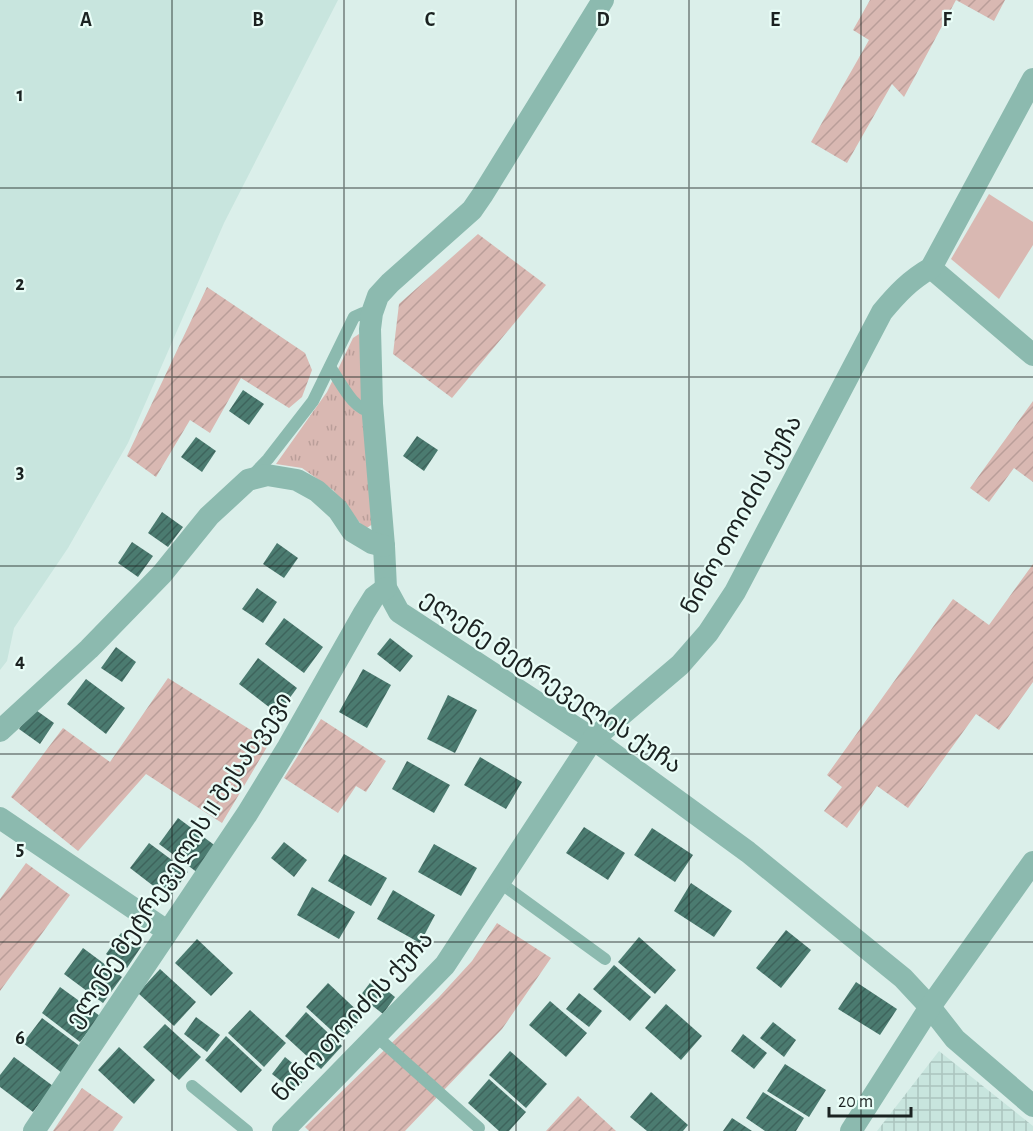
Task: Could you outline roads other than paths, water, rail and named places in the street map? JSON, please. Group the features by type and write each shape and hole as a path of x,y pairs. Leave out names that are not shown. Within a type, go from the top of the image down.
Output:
{"street":[{"path":"372,313 378,296 390,283 472,210 603,0"},
{"name":"ნინო თოიძის ქუჩა","path":"283,1131 445,965 593,739 680,665 708,633 735,592 882,312 900,290 916,276 931,268 1032,81"},
{"path":"931,268 1033,355"},
{"name":"ელენე მეტრეველის ქუჩა","path":"372,313 370,329 373,411 386,588 399,612 593,739 748,852 903,978 955,1039 1033,1106"},
{"path":"0,731 89,649 162,574 208,516 248,480 267,475 297,480 316,491 338,510 352,531 372,543 384,546"},
{"name":"ელენე მეტრეველის II შესახვევი","path":"34,1131 253,804 374,597 386,588"},
{"path":"0,818 167,931"},
{"path":"851,1131 930,1007 1033,862"}],"lane":[{"path":"248,480 268,459 313,401 354,317 363,313 372,313"},
{"path":"330,367 355,403 366,411 373,411"},
{"path":"499,882 605,959"},
{"path":"376,1036 479,1128"},
{"path":"192,1086 247,1131"}]}
